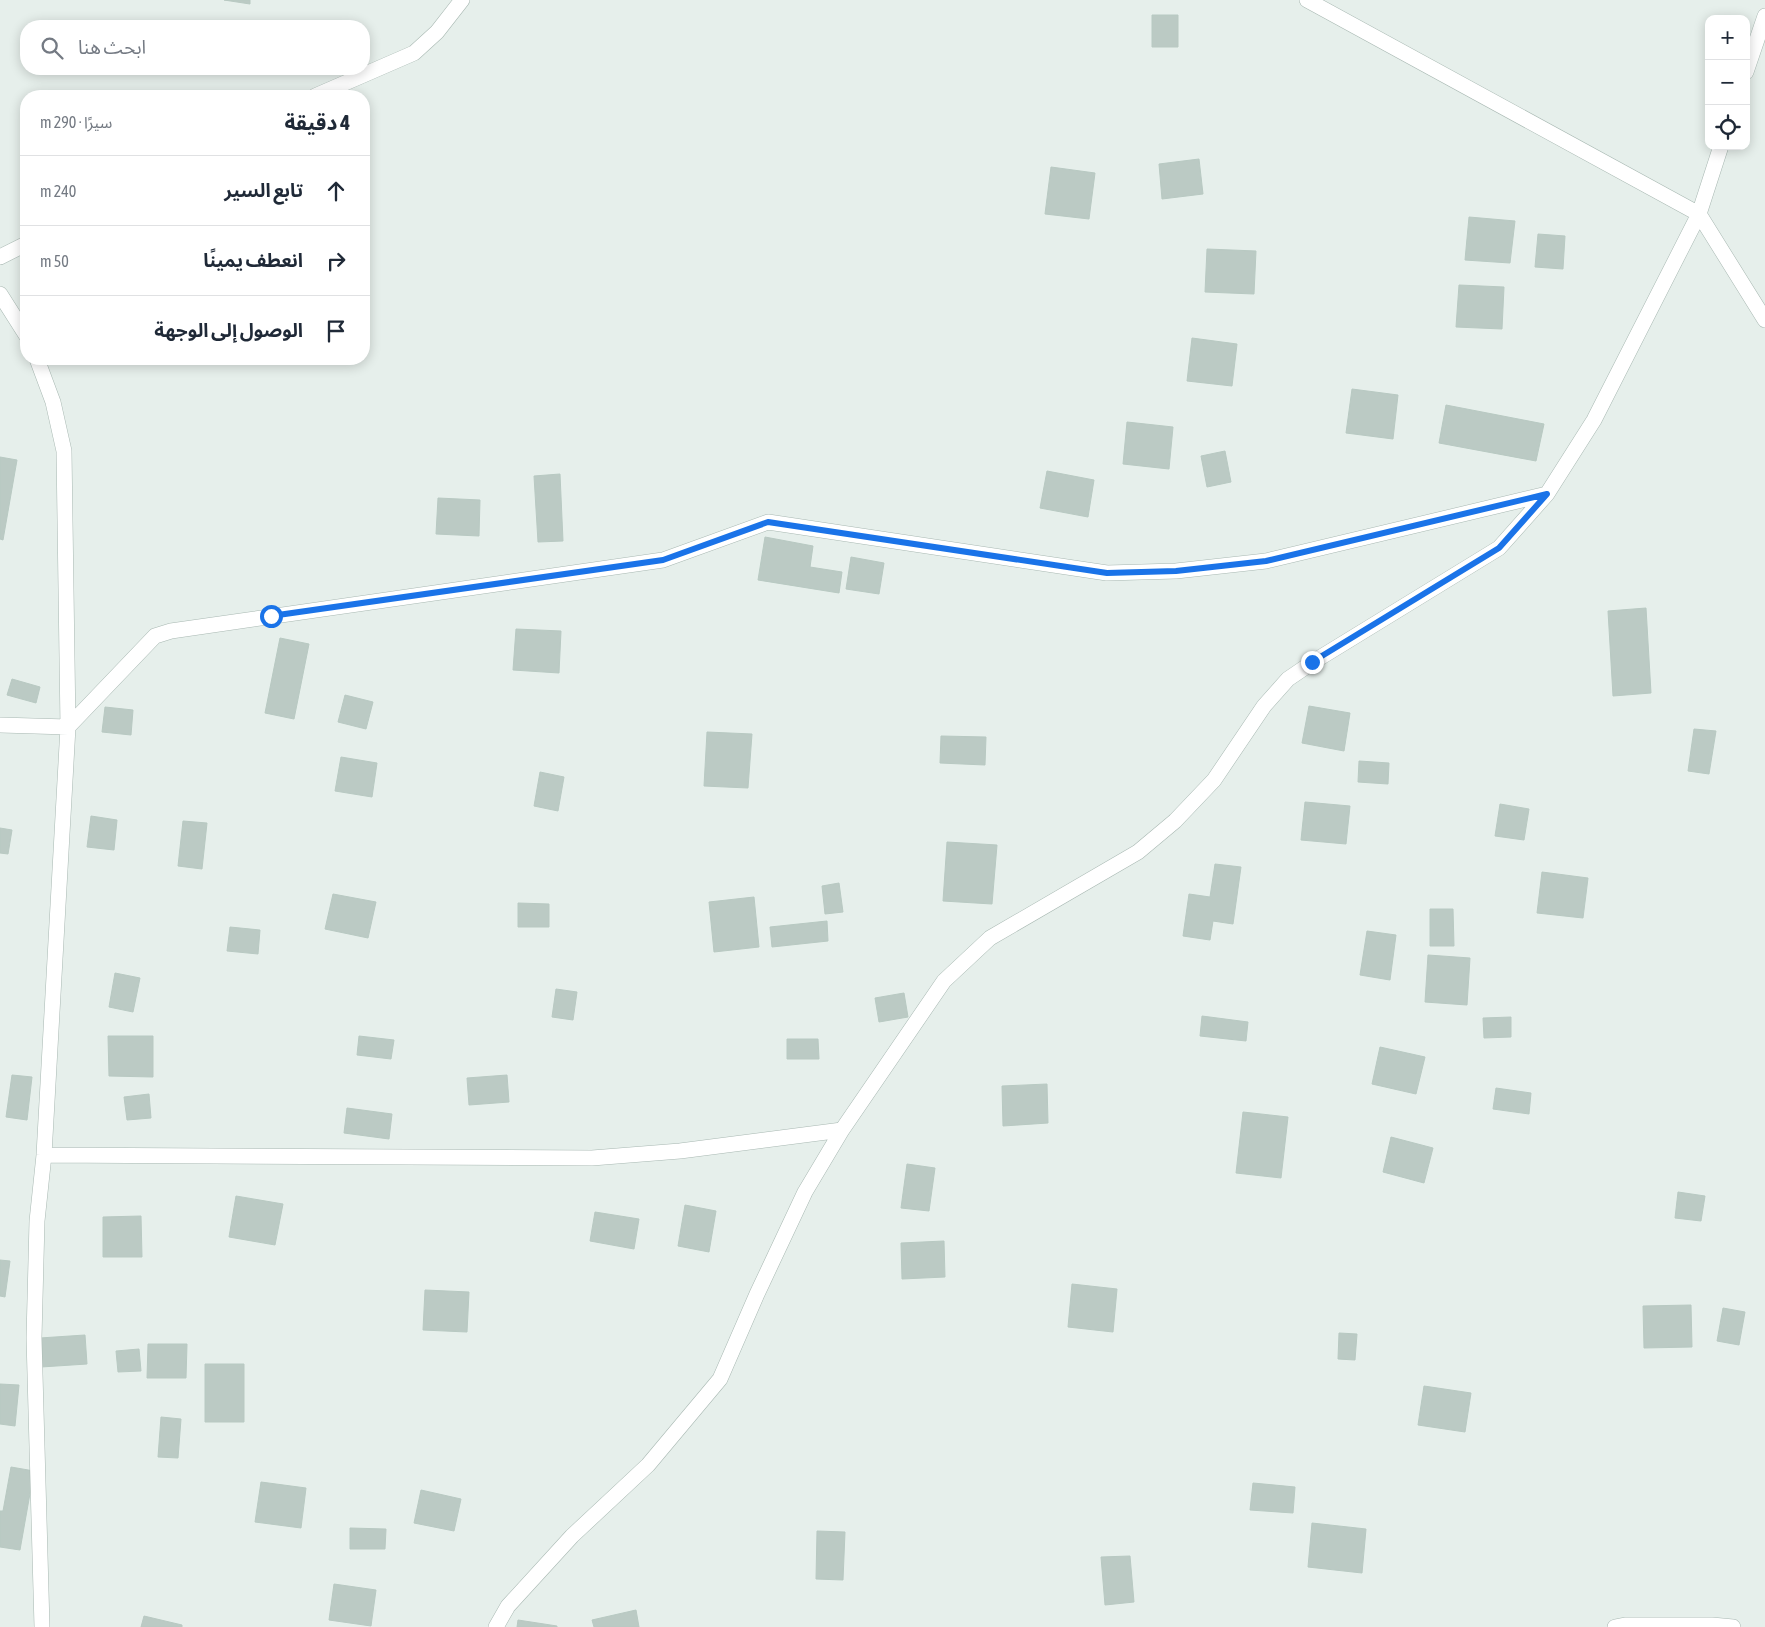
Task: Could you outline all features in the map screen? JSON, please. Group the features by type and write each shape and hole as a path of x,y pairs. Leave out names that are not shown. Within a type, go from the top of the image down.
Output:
{"street":[{"path":"370,72 414,53 437,32 462,0"},
{"path":"1307,0 1698,214 1765,320"},
{"path":"1750,60 1765,16"},
{"path":"329,90 363,75"},
{"path":"496,1627 514,1599 572,1536 648,1465 720,1379 805,1192 842,1130 944,981 990,938 1138,852 1175,821 1214,780 1264,706 1288,679 1312,662 1499,548 1547,494 1594,420 1698,214 1720,150"},
{"path":"0,257 20,247"},
{"path":"0,294 20,326"},
{"path":"39,365 53,402 64,451 68,727 44,1155 37,1221 34,1338 42,1627"},
{"path":"0,726 68,727 155,636 171,631 663,560 768,522 1107,573 1166,571 1266,561 1547,494"},
{"path":"44,1155 592,1158 680,1151 842,1130"},
{"path":"1615,1627 1625,1625 1733,1627"}],"building":[{"path":"224,0 250,0 250,4"},
{"path":"1152,15 1178,15 1178,47 1152,47"},
{"path":"1199,159 1203,194 1162,199 1159,164"},
{"path":"1051,167 1095,173 1089,219 1045,214"},
{"path":"1469,217 1515,221 1510,263 1465,260"},
{"path":"1538,234 1565,236 1563,269 1535,267"},
{"path":"1207,249 1256,251 1254,294 1205,292"},
{"path":"1459,285 1504,287 1502,329 1456,327"},
{"path":"1192,338 1237,344 1232,386 1187,381"},
{"path":"1352,389 1398,395 1393,439 1346,433"},
{"path":"1446,405 1544,424 1536,461 1439,443"},
{"path":"1127,422 1173,427 1169,469 1123,464"},
{"path":"1225,451 1231,482 1207,487 1201,456"},
{"path":"0,457 17,460 3,540 0,539"},
{"path":"1047,471 1094,480 1088,517 1040,508"},
{"path":"560,474 563,541 538,542 534,476"},
{"path":"438,498 480,500 479,536 436,534"},
{"path":"765,537 813,546 810,567 842,572 839,593 758,580"},
{"path":"851,557 884,563 879,594 846,589"},
{"path":"1646,608 1651,693 1613,696 1608,611"},
{"path":"516,629 561,631 559,673 513,670"},
{"path":"280,638 309,644 294,719 265,713"},
{"path":"12,679 40,687 36,703 7,695"},
{"path":"345,695 373,702 366,729 338,722"},
{"path":"1309,706 1350,713 1344,751 1302,743"},
{"path":"105,707 133,710 131,735 102,732"},
{"path":"1694,729 1716,731 1709,774 1688,771"},
{"path":"707,732 752,734 748,788 704,786"},
{"path":"941,736 986,737 985,765 940,763"},
{"path":"341,757 377,763 372,797 335,791"},
{"path":"1359,761 1389,763 1388,784 1358,782"},
{"path":"540,772 564,777 558,811 534,806"},
{"path":"1305,802 1350,806 1346,844 1301,840"},
{"path":"1500,804 1529,809 1524,840 1495,836"},
{"path":"91,816 117,820 114,850 87,847"},
{"path":"183,821 207,823 202,869 178,866"},
{"path":"0,828 12,830 8,854 0,853"},
{"path":"947,842 997,845 992,904 943,901"},
{"path":"1215,864 1241,867 1233,924 1213,921 1210,940 1183,936 1189,894 1210,897"},
{"path":"1542,872 1588,878 1583,918 1537,913"},
{"path":"839,883 843,912 825,914 822,886"},
{"path":"333,894 376,902 368,938 325,929"},
{"path":"754,897 759,947 714,952 709,902"},
{"path":"518,903 549,904 549,927 518,927"},
{"path":"1430,909 1453,909 1454,946 1430,946"},
{"path":"827,921 828,941 772,947 770,927"},
{"path":"230,927 260,930 258,954 227,951"},
{"path":"1367,931 1396,935 1390,980 1360,975"},
{"path":"1428,955 1470,958 1467,1005 1425,1002"},
{"path":"115,973 140,978 133,1012 109,1007"},
{"path":"556,989 577,992 573,1020 552,1017"},
{"path":"904,993 908,1017 879,1022 875,998"},
{"path":"1202,1016 1248,1022 1246,1041 1200,1036"},
{"path":"1511,1017 1511,1037 1484,1038 1483,1018"},
{"path":"108,1036 153,1036 153,1077 109,1076"},
{"path":"359,1036 394,1040 391,1059 357,1055"},
{"path":"787,1039 818,1039 819,1059 787,1059"},
{"path":"1380,1047 1425,1057 1416,1094 1372,1084"},
{"path":"12,1075 32,1077 27,1120 6,1117"},
{"path":"507,1075 509,1102 469,1105 467,1078"},
{"path":"1047,1084 1048,1123 1003,1126 1002,1086"},
{"path":"1496,1088 1531,1093 1529,1114 1493,1109"},
{"path":"149,1094 151,1118 127,1120 124,1097"},
{"path":"347,1108 392,1114 389,1139 344,1133"},
{"path":"1243,1112 1288,1117 1281,1178 1236,1173"},
{"path":"1391,1137 1433,1148 1424,1183 1383,1172"},
{"path":"907,1164 935,1168 929,1211 901,1208"},
{"path":"1678,1192 1705,1196 1701,1221 1675,1218"},
{"path":"236,1196 283,1204 275,1245 229,1237"},
{"path":"685,1205 716,1211 709,1252 678,1246"},
{"path":"595,1212 639,1219 634,1249 590,1241"},
{"path":"141,1216 142,1257 103,1257 103,1217"},
{"path":"944,1241 945,1277 902,1279 901,1243"},
{"path":"0,1260 10,1261 5,1297 0,1296"},
{"path":"1072,1284 1117,1289 1113,1332 1068,1327"},
{"path":"425,1290 469,1292 467,1332 423,1330"},
{"path":"1691,1305 1692,1347 1644,1348 1643,1306"},
{"path":"1723,1308 1745,1312 1739,1345 1717,1341"},
{"path":"1339,1333 1357,1334 1355,1360 1338,1359"},
{"path":"85,1335 87,1364 41,1367 40,1338"},
{"path":"148,1344 187,1344 186,1378 147,1378"},
{"path":"139,1349 141,1371 118,1372 116,1351"},
{"path":"205,1364 244,1364 244,1422 205,1422"},
{"path":"0,1384 19,1385 15,1426 0,1424"},
{"path":"1424,1386 1471,1393 1465,1432 1418,1425"},
{"path":"161,1417 181,1419 178,1458 158,1457"},
{"path":"11,1467 34,1471 20,1550 0,1547 0,1511 3,1511"},
{"path":"261,1482 306,1488 301,1528 255,1522"},
{"path":"1253,1483 1295,1487 1293,1513 1250,1510"},
{"path":"421,1490 461,1499 454,1531 414,1523"},
{"path":"1312,1523 1366,1529 1362,1573 1308,1567"},
{"path":"350,1528 386,1529 385,1549 350,1549"},
{"path":"817,1531 845,1532 843,1580 816,1579"},
{"path":"1130,1556 1134,1602 1105,1605 1101,1557"},
{"path":"334,1584 376,1590 371,1626 329,1620"},
{"path":"636,1610 639,1627 594,1627 592,1620"},
{"path":"144,1616 182,1625 182,1627 141,1627"},
{"path":"518,1620 557,1626 557,1627 517,1627"}],"route":[{"path":"271,616 663,560 768,522 1107,573 1159,572 1266,561 1547,494 1499,548 1312,662"}]}
